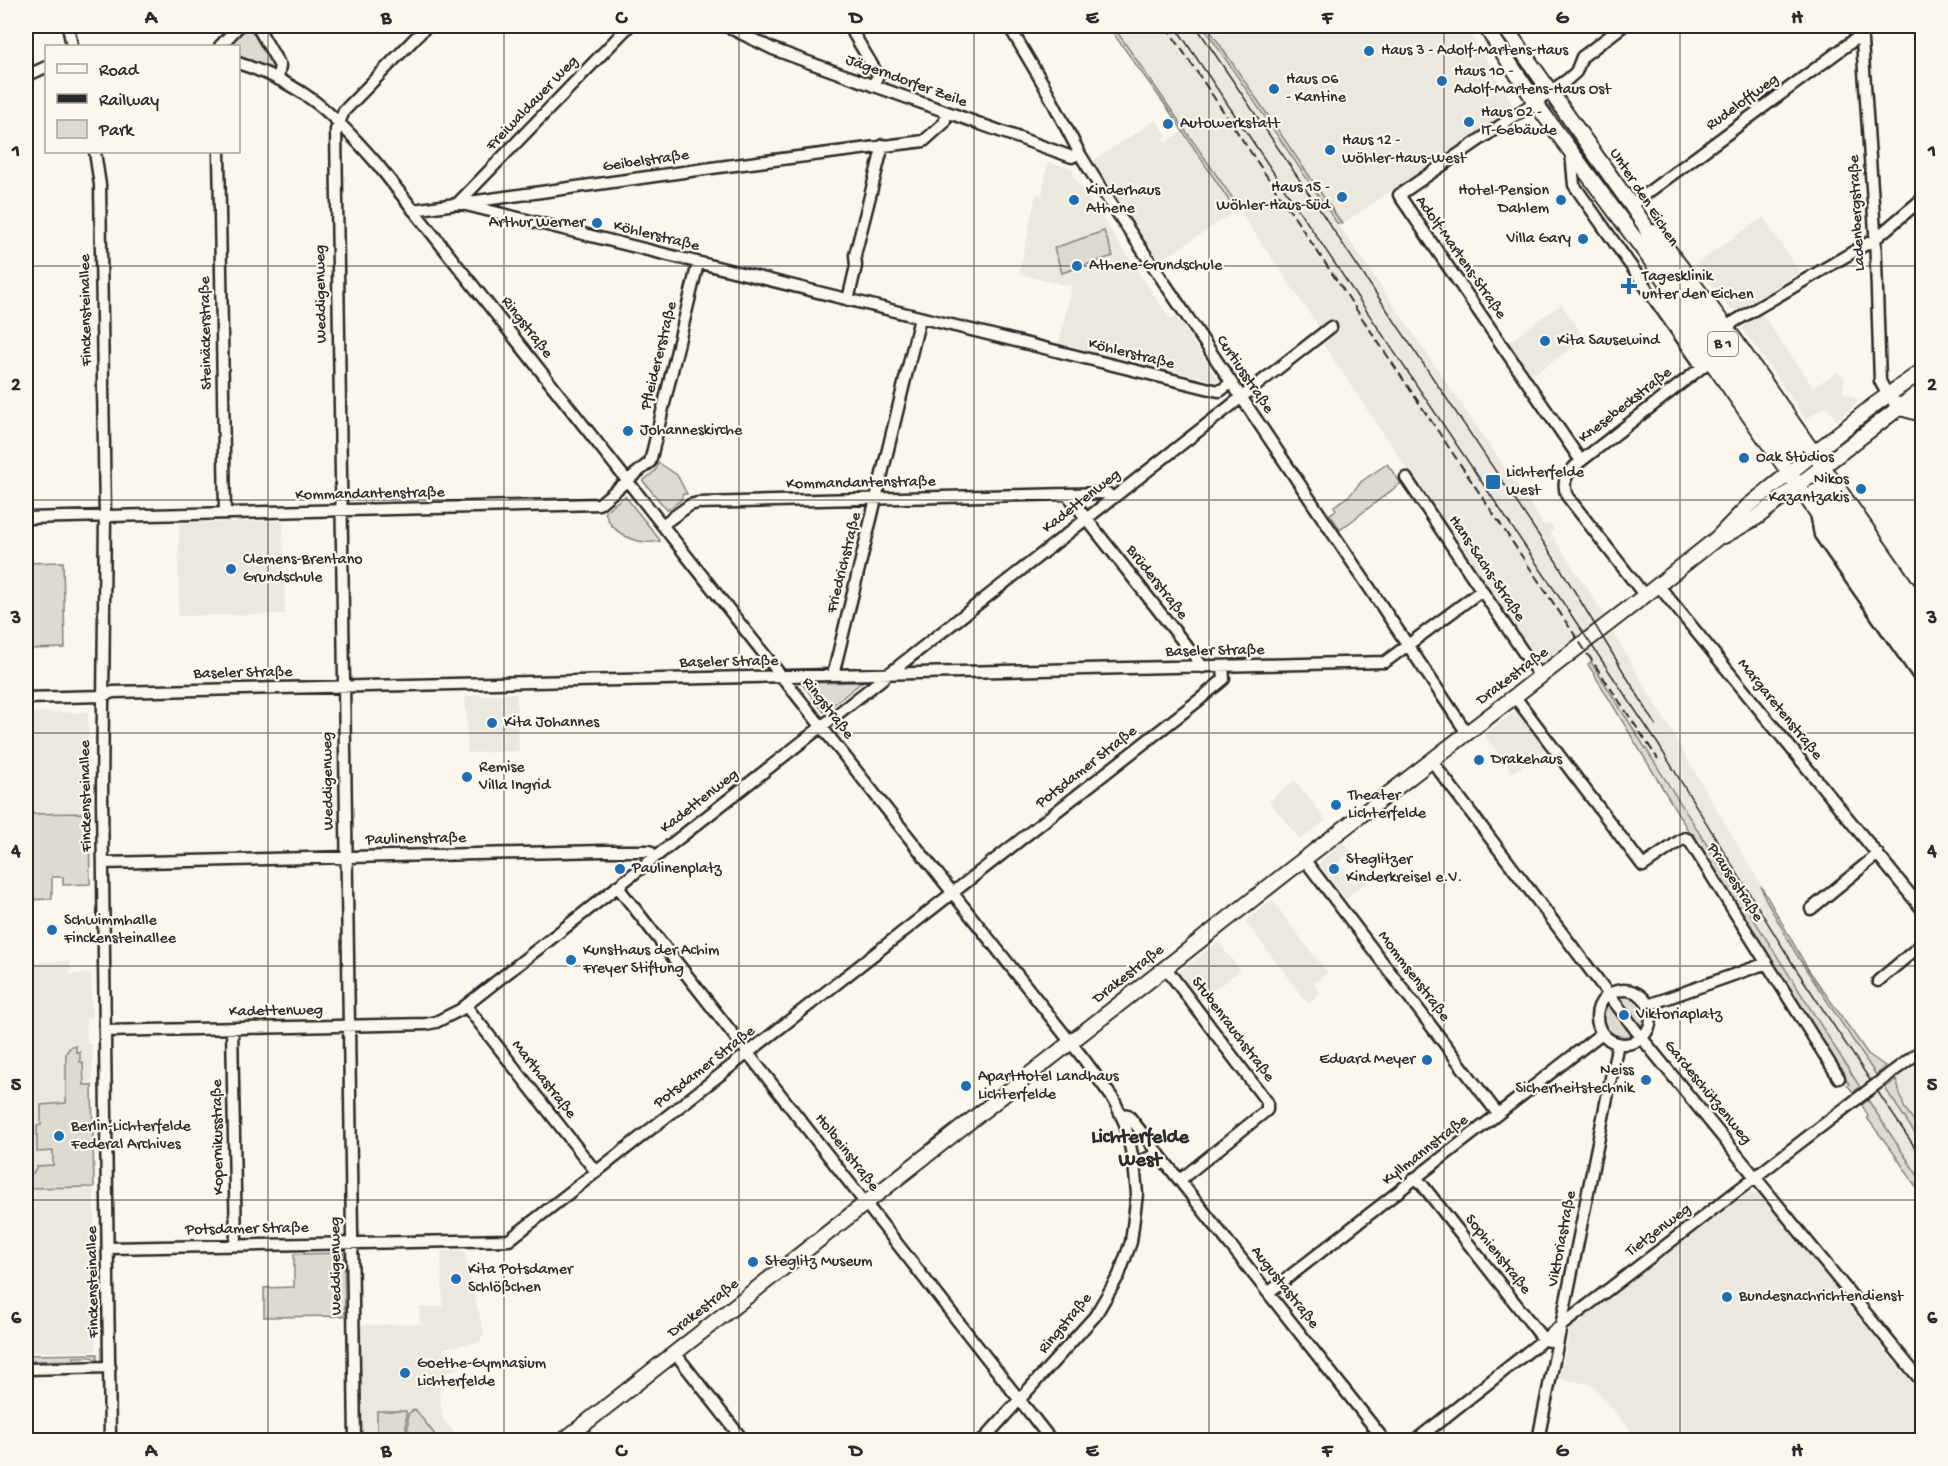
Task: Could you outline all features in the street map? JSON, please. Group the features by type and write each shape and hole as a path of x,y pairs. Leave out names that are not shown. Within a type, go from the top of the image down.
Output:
{"main road":[{"name":"Unter den Eichen","path":"1485,26 1571,153 1792,450 1651,240 1644,224 1504,26"},
{"path":"1644,224 1658,235 1725,327 1923,609"},
{"path":"1634,240 1646,267 1706,364 1789,473 1923,663"},
{"name":"Drakestraße","path":"564,1440 1165,967 1645,596 1716,539 1747,507 1789,473 1923,371"},
{"name":"Drakestraße","path":"1716,539 1748,524 1923,390"},
{"path":"1888,396 1900,408 1923,414"},
{"path":"1923,627 1819,489 1923,646"}],"street":[{"path":"68,26 72,45"},
{"path":"221,45 239,26"},
{"path":"257,26 280,66 278,77"},
{"path":"340,121 344,111 427,26"},
{"name":"Freiwaldauer Weg","path":"458,203 629,26"},
{"name":"Jägerndorfer Zeile","path":"726,26 773,49 947,113 1072,157 1079,153"},
{"path":"849,26 878,75 873,86"},
{"name":"Curtiusstraße","path":"1009,26 1045,87 1079,153 1240,398 1467,733"},
{"name":"Adolf-Martens-Straße","path":"1581,461 1399,195 1551,91 1576,72 1582,57 1623,26"},
{"name":"Rudeloffweg","path":"1631,205 1862,30 1873,26"},
{"name":"Ladenbergstraße","path":"1862,30 1875,239 1880,381 1888,396"},
{"name":"Ringstraße","path":"240,64 278,77 309,96 340,121 413,210 1071,1042 1110,1095 1121,1114 1134,1163 1137,1194 1134,1225 1126,1258 1116,1281 1095,1316 982,1440"},
{"path":"26,76 45,67"},
{"name":"Geibelstraße","path":"413,210 924,141 944,123 947,113"},
{"name":"Weddigenweg","path":"340,121 336,130 342,687 355,1440"},
{"path":"848,300 856,266 855,255 883,145"},
{"name":"Finckensteinallee","path":"95,153 100,185 105,516 102,696 110,1440"},
{"name":"Steinäckerstraße","path":"219,153 225,513"},
{"name":"Unter den Eichen","path":"1571,153 1574,185 1706,364"},
{"path":"1725,327 1875,239 1923,199"},
{"name":"Köhlerstraße","path":"458,203 1215,391 1220,391 1231,383"},
{"name":"Pfleidererstraße","path":"628,482 650,462 698,263"},
{"name":"Friedrichstraße","path":"833,675 920,318"},
{"name":"Kadettenweg","path":"105,1031 426,1024 450,1016 466,1006 1331,327"},
{"name":"Knesebeckstraße","path":"1645,596 1566,494 1565,477 1581,461 1706,364"},
{"name":"Hans-Sachs-Straße","path":"1406,478 1540,677"},
{"name":"Kommandantenstraße","path":"26,518 584,506 599,504 628,482"},
{"name":"Kommandantenstraße","path":"662,525 690,505 698,503 1107,493 1112,498"},
{"path":"1067,494 1086,518"},
{"path":"1816,511 1820,535 1923,681"},
{"name":"Brüderstraße","path":"1086,518 1203,667"},
{"name":"Margaretenstraße","path":"1658,585 1923,909"},
{"name":"Baseler Straße","path":"26,698 102,696 113,692 1385,662 1482,591"},
{"name":"Potsdamer Straße","path":"109,1248 506,1241 1222,682 1223,667"},
{"name":"Prausestraße","path":"1515,697 1643,866 1681,840 1685,838 1689,840 1839,1077"},
{"name":"Gardeschützenweg","path":"1431,760 1641,1037 1923,1382"},
{"name":"Paulinenstraße","path":"103,863 649,851 656,856"},
{"path":"1811,909 1878,854"},
{"name":"Mommsenstraße","path":"1304,859 1498,1114"},
{"name":"Holbeinstraße","path":"617,886 1051,1440"},
{"path":"1878,981 1923,944"},
{"path":"1648,1005 1767,963"},
{"name":"Stubenrauchstraße","path":"1165,967 1267,1101 1267,1110 1180,1180"},
{"path":"1628,990 1640,995 1648,1005 1651,1019 1641,1037 1630,1043 1618,1043 1602,1033 1597,1012 1599,1005 1609,994 1628,990"},
{"name":"Marthastraße","path":"466,1006 596,1172"},
{"name":"Kopernikusstraße","path":"232,1028 236,1245"},
{"name":"Kyllmannstraße","path":"1268,1293 1602,1033"},
{"name":"Viktoriastraße","path":"1538,1440 1618,1043"},
{"name":"Tietzenweg","path":"1416,1440 1562,1324 1923,1050"},
{"name":"Augustastraße","path":"1121,1114 1128,1114 1384,1440"},
{"path":"1134,1163 1159,1154"},
{"name":"Sophienstraße","path":"1417,1178 1544,1340"},
{"path":"1544,1340 1558,1342"},
{"path":"675,1353 743,1440"},
{"path":"26,1369 110,1367"}],"shaded area":[{"path":"1113,26 1203,26 1544,525 1550,523 1554,529 1550,533 1605,615 1598,620 1609,637 1614,633 1761,885 1765,898 1798,957 1876,1075 1860,1087 1574,638 1541,663 1504,612 1497,601 1498,598 1488,584 1482,580 1323,344 1340,329 1333,320 1321,330"},
{"path":"1207,26 1463,26 1482,52 1512,103 1511,110 1342,224"},
{"path":"1156,120 1167,136 1163,139 1165,143 1183,131 1236,211 1160,261 1105,181 1094,160"},
{"name":"Athene-Grundschule","path":"1048,162 1073,169 1073,175 1171,320 1176,317 1220,382 1059,343 1072,287 1019,274 1036,194 1042,195"},
{"path":"1763,217 1800,273 1738,311 1730,310 1696,264"},
{"name":"Kita Sausewind","path":"1561,304 1585,339 1531,376 1507,343"},
{"path":"1761,313 1813,387 1838,372 1844,377 1843,392 1860,401 1836,420 1826,406 1806,419 1743,329 1744,323"},
{"name":"Clemens-Brentano Grundschule","path":"283,521 285,614 178,616 179,523"},
{"name":"Kita Johannes","path":"516,693 519,751 468,753 465,696"},
{"path":"1516,710 1545,749 1513,773 1484,735"},
{"path":"88,712 89,813 26,814 26,713"},
{"path":"1295,780 1326,820 1300,840 1269,801"},
{"name":"Steglitzer Kinderkreisel e.V.","path":"1343,842 1352,852 1339,862 1349,873 1346,876 1349,881 1352,879 1355,883 1368,873 1372,878 1345,899 1319,864"},
{"path":"1272,900 1327,973 1314,983 1321,994 1308,1004 1245,921"},
{"path":"1218,942 1240,970 1200,1001 1178,973"},
{"name":"Berlin-Lichterfelde Federal Archives","path":"70,961 70,974 91,974 92,1018 86,1018 87,1044 92,1044 96,1351 26,1352 26,963"},
{"path":"1922,1061 1922,1132 1904,1107 1896,1080"},
{"path":"1885,1088 1922,1144 1922,1183 1868,1100"},
{"name":"Bundesnachrichtendienst","path":"1748,1193 1758,1193 1922,1396 1922,1440 1638,1440 1593,1385 1560,1379 1570,1329"},
{"name":"Goethe-Gymnasium Lichterfelde","path":"441,1251 464,1251 484,1333 479,1342 444,1348 444,1351 453,1353 460,1359 458,1369 444,1374 445,1386 439,1391 443,1419 460,1440 362,1440 360,1325 420,1324 419,1307 443,1306"}],"green space":[{"path":"247,26 252,26 274,68 270,69 240,58 240,45 226,45"},
{"path":"1108,26 1113,26 1240,209 1236,211 1168,109"},
{"path":"1203,26 1207,26 1342,224 1337,223"},
{"path":"1552,106 1667,270 1547,110"},
{"path":"1104,231 1113,256 1062,273 1054,248"},
{"path":"659,463 677,475 687,494 683,494 681,500 667,510 643,481 655,471"},
{"path":"1387,464 1401,483 1340,530 1330,514 1336,510 1334,506 1350,495 1362,481"},
{"path":"625,496 660,541 634,540 613,526 605,511"},
{"path":"63,562 65,648 26,649 26,563"},
{"path":"1591,662 1860,1087 1853,1092 1727,895 1588,664"},
{"path":"862,682 824,712 803,685 803,683"},
{"path":"89,813 90,884 63,885 63,877 52,877 52,899 26,900 26,814"},
{"path":"1761,886 1808,969 1868,1054 1885,1066 1876,1075 1798,957 1765,898"},
{"path":"1626,992 1637,997 1644,1006 1645,1016 1641,1028 1615,994"},
{"path":"1607,1001 1633,1035 1618,1036 1605,1028 1601,1015 1602,1008"},
{"path":"71,1046 76,1046 76,1052 80,1052 84,1085 92,1085 94,1187 26,1188 26,1173 33,1173 37,1166 53,1165 53,1151 37,1152 37,1126 41,1125 41,1105 66,1103 66,1053"},
{"path":"1896,1080 1904,1107 1922,1132 1922,1144 1885,1088"},
{"path":"1868,1100 1922,1182 1922,1196 1896,1156 1867,1118 1862,1105"},
{"path":"344,1253 345,1316 264,1317 264,1288 294,1287 294,1254"},
{"path":"97,1354 97,1362 92,1357 74,1357 74,1360 26,1361 26,1355"},
{"path":"415,1409 439,1440 408,1440 408,1414"},
{"path":"377,1411 406,1411 406,1440 377,1440"}],"tunnel":[{"path":"1796,447 1823,486"}],"tram line":[{"path":"1175,26 1658,744 1796,969 1922,1158"},
{"path":"1196,26 1556,561 1656,725"}],"railway":[{"path":"1166,26 1658,759"}],"place":[{"name":"Haus 3 - Adolf-Martens-Haus","path":"1369,51"},
{"name":"Haus 10 - Adolf-Martens-Haus Ost","path":"1442,81"},
{"name":"Haus 06 - Kantine","path":"1274,89"},
{"name":"Haus 02 - IT-Gebäude","path":"1469,122"},
{"name":"Autowerkstatt","path":"1168,124"},
{"name":"Haus 12 - Wöhler-Haus-West","path":"1330,150"},
{"name":"Haus 15 - Wöhler-Haus-Süd","path":"1342,197"},
{"name":"Kinderhaus Athene","path":"1074,200"},
{"name":"Hotel-Pension Dahlem","path":"1561,200"},
{"name":"Arthur Werner","path":"597,223"},
{"name":"Villa Gary","path":"1583,239"},
{"name":"Athene-Grundschule","path":"1077,266"},
{"name":"Tagesklinik unter den Eichen","path":"1629,286"},
{"name":"Kita Sausewind","path":"1545,341"},
{"name":"Johanneskirche","path":"628,431"},
{"name":"Oak Studios","path":"1744,458"},
{"name":"Lichterfelde West","path":"1493,482"},
{"name":"Nikos Kazantzakis","path":"1861,489"},
{"name":"Clemens-Brentano Grundschule","path":"231,569"},
{"name":"Kita Johannes","path":"492,723"},
{"name":"Drakehaus","path":"1479,760"},
{"name":"Remise Villa Ingrid","path":"467,777"},
{"name":"Theater Lichterfelde","path":"1336,805"},
{"name":"Paulinenplatz","path":"620,869"},
{"name":"Steglitzer Kinderkreisel e.V.","path":"1334,869"},
{"name":"Schwimmhalle Finckensteinallee","path":"52,930"},
{"name":"Kunsthaus der Achim Freyer Stiftung","path":"571,960"},
{"name":"Viktoriaplatz","path":"1624,1015"},
{"name":"Eduard Meyer","path":"1427,1060"},
{"name":"Neiss Sicherheitstechnik","path":"1646,1080"},
{"name":"ApartHotel Landhaus Lichterfelde","path":"966,1086"},
{"name":"Berlin-Lichterfelde Federal Archives","path":"59,1136"},
{"name":"Steglitz Museum","path":"753,1262"},
{"name":"Kita Potsdamer Schlößchen","path":"456,1279"},
{"name":"Bundesnachrichtendienst","path":"1727,1297"},
{"name":"Goethe-Gymnasium Lichterfelde","path":"405,1373"}],"district":[{"name":"Lichterfelde West","path":"1140,1150"}]}
